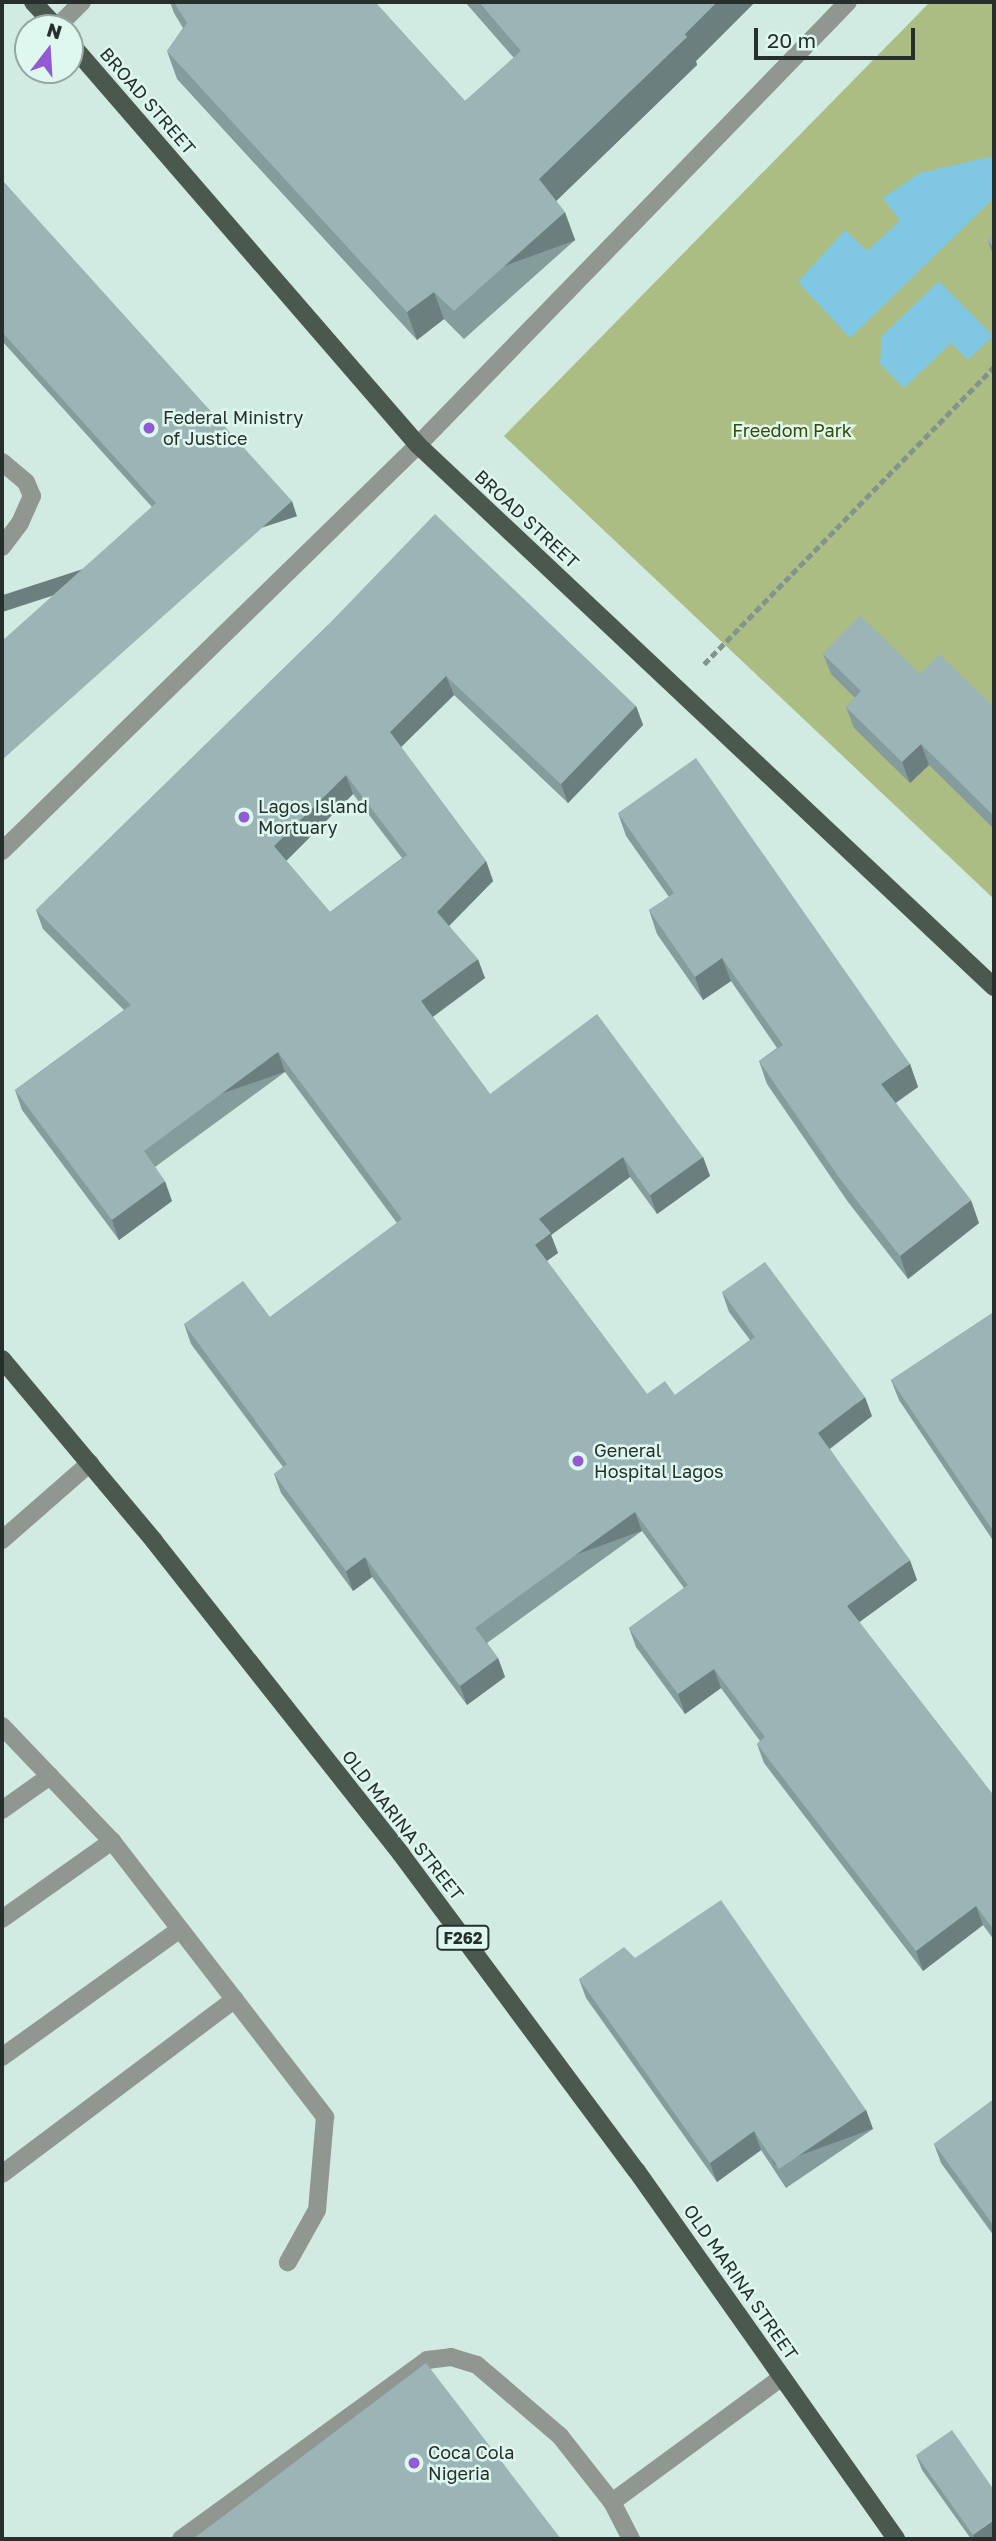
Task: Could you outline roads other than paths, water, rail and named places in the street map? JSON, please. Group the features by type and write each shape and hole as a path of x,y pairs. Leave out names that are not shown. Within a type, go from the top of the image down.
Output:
{"main road":[{"name":"BROAD STREET","path":"84,59 418,445 994,987"},
{"name":"OLD MARINA STREET","path":"2,1359 90,1464 409,1865 636,2170 896,2539"}],"street":[{"path":"2,850 418,445 848,2"},
{"path":"2,462 26,482 32,496 20,523 2,547"},
{"path":"2,1540 90,1464"},
{"path":"2,1726 112,1842 325,2117 317,2210 288,2262"},
{"path":"2,1810 50,1776"},
{"path":"2,1919 112,1842"},
{"path":"2,2057 180,1929"},
{"path":"2,2174 235,1999"},
{"path":"181,2539 427,2360 451,2357 477,2365 560,2436 612,2502 631,2539"},
{"path":"612,2502 782,2377"}],"water":[{"path":"994,156 994,198 850,338 798,282 845,230 867,251 900,221 883,198 920,173"},
{"path":"939,281 993,336 968,360 951,343 904,388 880,364 882,336"}],"place":[{"name":"Federal Ministry of Justice","path":"149,428"},
{"name":"Lagos Island Mortuary","path":"244,817"},
{"name":"General Hospital Lagos","path":"578,1461"},
{"name":"Coca Cola Nigeria","path":"414,2463"}],"park label":[{"name":"Freedom Park","path":"792,430"}]}
